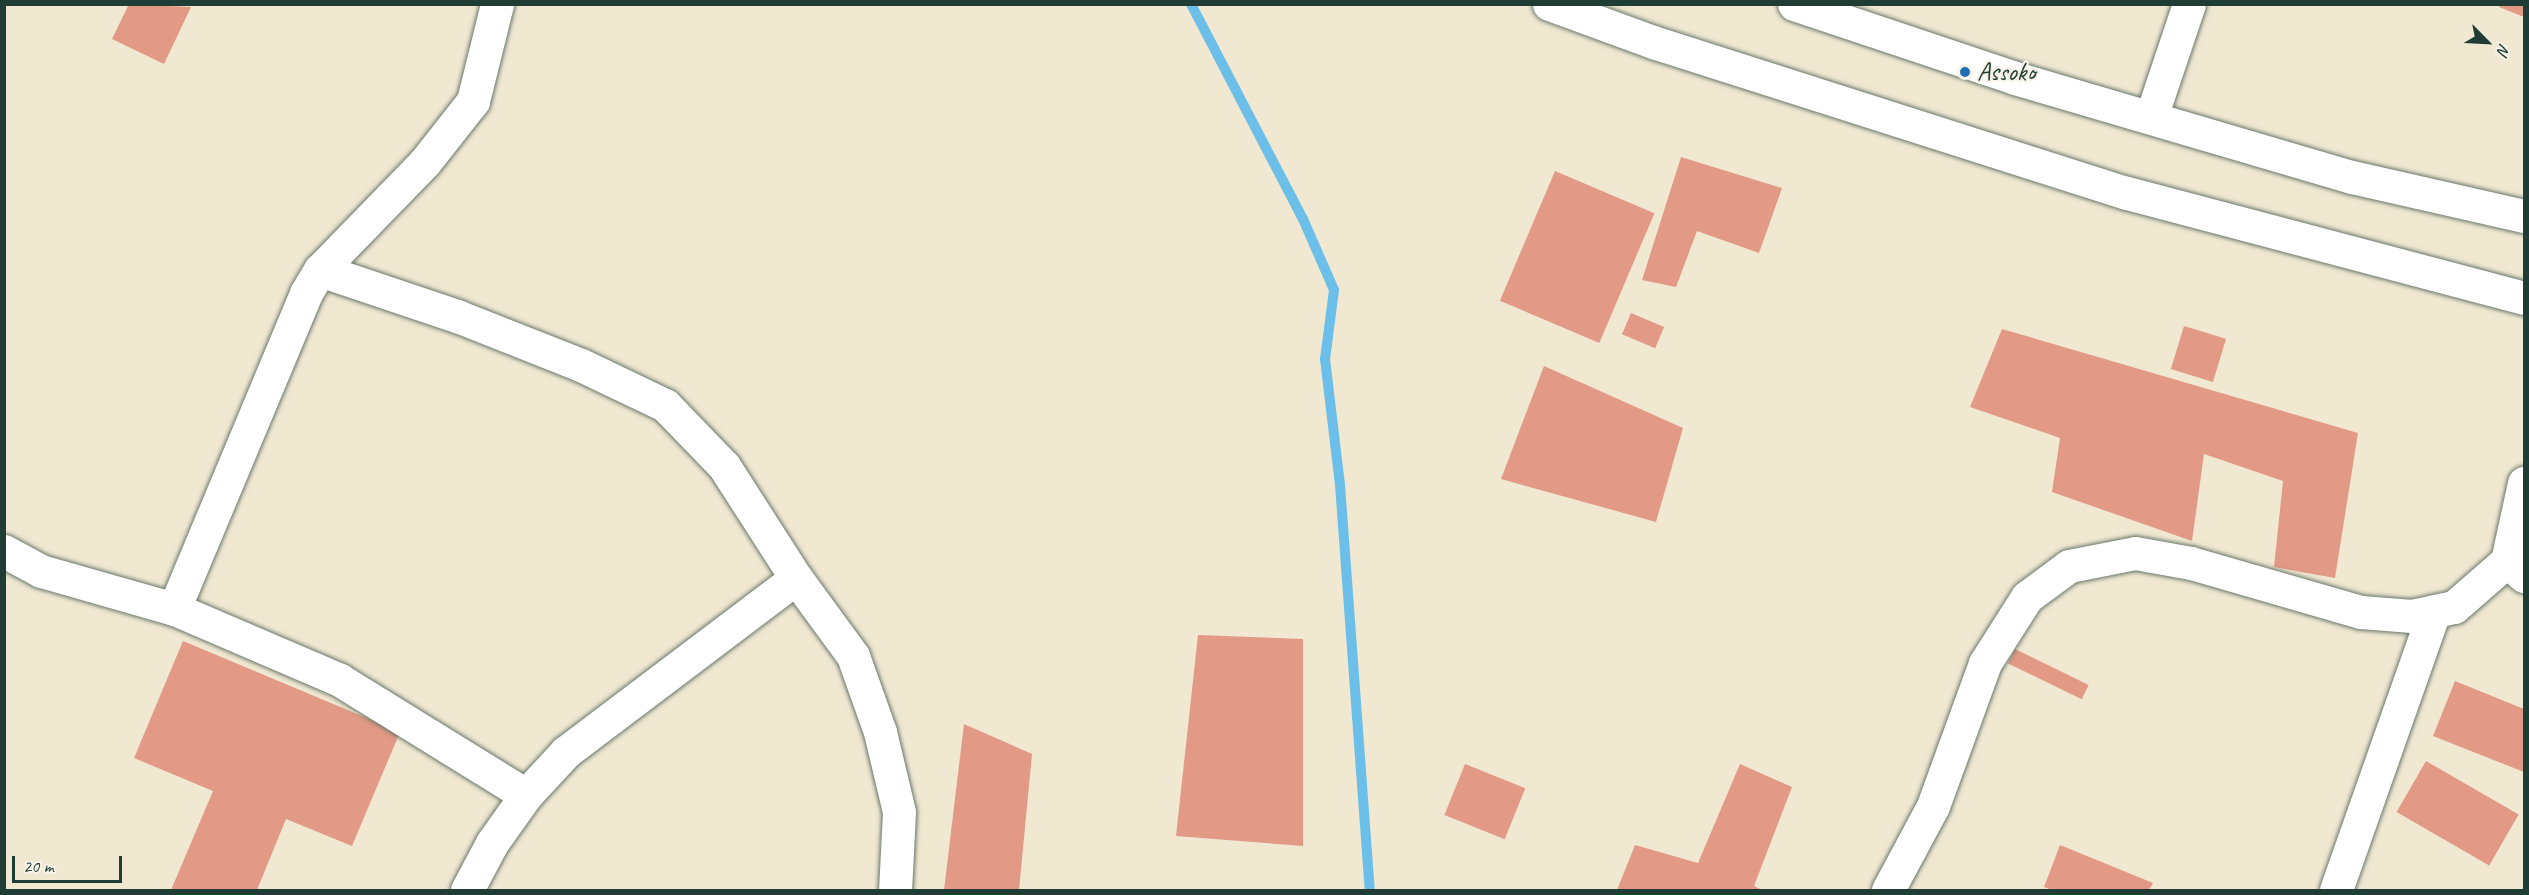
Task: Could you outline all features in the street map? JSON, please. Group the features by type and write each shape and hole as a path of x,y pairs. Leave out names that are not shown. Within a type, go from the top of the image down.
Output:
{"street":[{"path":"174,609 306,293 320,270 425,162 473,101 497,4"},
{"path":"1549,4 1653,42 2127,193 2524,298"},
{"path":"1794,4 2151,117 2352,177 2524,216"},
{"path":"2151,117 2189,4"},
{"path":"320,270 457,316 581,365 665,405 724,466 796,578 853,656 880,732 899,812 895,891"},
{"path":"1888,891 1932,806 1984,663 2027,597 2069,566 2134,553 2191,563 2361,612 2412,616 2434,612 2454,607 2516,569 2524,483"},
{"path":"4,551 41,571 174,609 339,680 526,795"},
{"path":"467,891 492,843 526,795 566,752 796,578"},
{"path":"2336,891 2434,612"}],"building":[{"path":"129,4 191,7 164,64 112,39"},
{"path":"2500,4 2524,4 2524,17 2499,7"},
{"path":"1681,157 1782,188 1759,253 1697,231 1676,287 1642,280"},
{"path":"1555,171 1654,213 1599,343 1500,301"},
{"path":"1631,313 1664,327 1655,348 1622,334"},
{"path":"2184,326 2226,339 2213,382 2171,369"},
{"path":"2002,329 2358,433 2335,578 2274,567 2283,481 2204,454 2192,541 2052,492 2060,438 1970,407"},
{"path":"1544,366 1683,428 1656,522 1501,479"},
{"path":"1198,635 1303,639 1303,846 1176,836"},
{"path":"183,641 400,732 352,846 286,819 257,890 171,890 213,791 134,758"},
{"path":"2015,649 2089,685 2082,699 2008,663"},
{"path":"2455,681 2524,709 2524,772 2433,736"},
{"path":"964,724 1032,754 1019,890 944,890"},
{"path":"2426,761 2519,814 2489,866 2396,812"},
{"path":"1465,764 1525,788 1505,839 1444,815"},
{"path":"1740,764 1792,787 1754,886 1762,890 1617,890 1635,845 1698,863"},
{"path":"2060,845 2153,883 2149,890 2052,890 2044,887"}],"waterway":[{"path":"1191,4 1303,219 1334,290 1325,359 1340,485 1370,890"}],"place":[{"name":"Assoko","path":"1965,72"}]}
